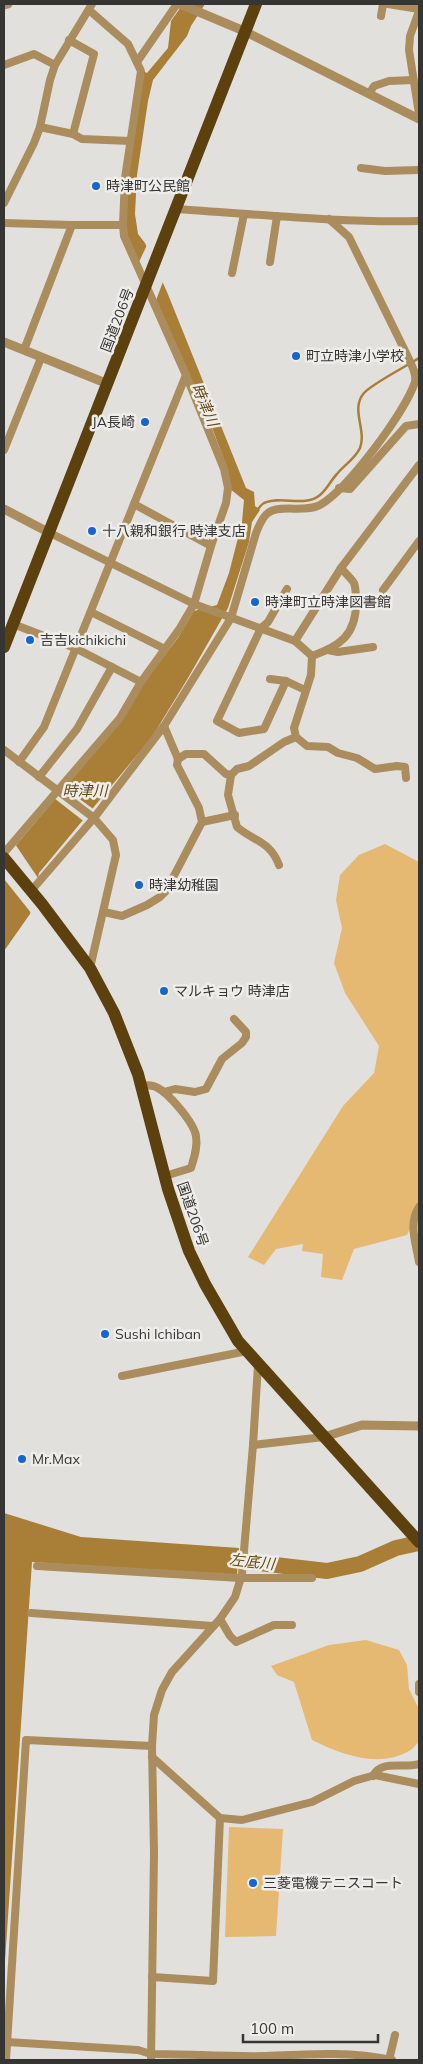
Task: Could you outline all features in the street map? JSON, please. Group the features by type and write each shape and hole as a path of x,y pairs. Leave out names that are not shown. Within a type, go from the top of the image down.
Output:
{"highway":[{"name":"国道206号","path":"4,647 256,4"},
{"name":"国道206号","path":"4,858 42,904 90,968 114,1013 141,1085 181,1228 205,1284 238,1340 258,1365 416,1539"}],"street":[{"path":"4,5 8,4"},
{"path":"137,62 178,4 244,31 419,120"},
{"path":"381,16 383,4"},
{"path":"388,4 419,10 410,36 409,50 419,114"},
{"path":"4,199 32,148 40,126 55,66 90,7 128,44 141,71 125,178 124,236 186,375 224,469 228,488 226,504 194,604 141,682 120,718 4,853"},
{"path":"69,40 94,54 73,134"},
{"path":"4,65 34,54 55,66"},
{"path":"369,94 374,86 389,82 413,80"},
{"path":"40,126 73,134 82,139 130,141"},
{"path":"362,168 385,171 419,170"},
{"path":"175,209 381,222 419,221"},
{"path":"232,273 244,214"},
{"path":"270,262 277,216"},
{"path":"31,891 94,818 164,726 229,618 256,533 268,512 320,505 339,488 373,449 395,419 417,380 414,369 349,237 330,219"},
{"path":"4,224 123,226"},
{"path":"24,350 72,225"},
{"path":"4,342 108,384"},
{"path":"4,450 42,358"},
{"path":"19,762 44,727 186,375"},
{"path":"339,488 350,490 406,426 419,424"},
{"path":"295,641 341,568 419,465"},
{"path":"134,504 211,546"},
{"path":"4,509 194,604 295,641 312,656"},
{"path":"383,590 419,541"},
{"path":"312,656 328,650 349,634 354,622 356,605 354,584 341,568"},
{"path":"286,681 264,729 239,733 217,721 261,628 268,622 287,589"},
{"path":"91,612 165,649"},
{"path":"13,624 75,648 141,682"},
{"path":"328,650 338,652 373,647"},
{"path":"312,656 311,675 294,728 296,737 307,746 328,747 338,753 357,758 375,769 397,766 405,767 406,778"},
{"path":"39,777 77,729 112,668"},
{"path":"270,679 286,681 305,690"},
{"path":"104,912 122,916 160,897 166,891 202,822 199,808 177,765 178,760 164,726"},
{"path":"279,865 275,854 268,846 237,827 228,795 231,775 237,769 249,766 284,742 296,737"},
{"path":"4,750 94,818 116,846 116,855 104,912 90,968"},
{"path":"178,760 186,754 204,754 226,774 231,775"},
{"path":"202,822 235,816"},
{"path":"164,1092 175,1089 196,1092 206,1089 222,1059 242,1043 246,1037 246,1032 234,1019"},
{"path":"141,1085 155,1086 164,1092 184,1114 194,1130 197,1144 191,1168 165,1176"},
{"path":"419,1207 414,1216 413,1228 419,1262"},
{"path":"122,1376 247,1351"},
{"path":"151,2057 154,1853 152,1746 154,1715 162,1690 172,1672 220,1619 235,1597 241,1576 244,1546 258,1365"},
{"path":"253,1445 324,1438 362,1426 419,1426"},
{"path":"37,1566 312,1578"},
{"path":"31,1613 214,1626"},
{"path":"220,1619 236,1642 274,1624 292,1625"},
{"path":"419,1684 419,1692"},
{"path":"6,2060 26,1740 152,1746"},
{"path":"152,1757 220,1818 242,1820 291,1809 312,1802 354,1781 372,1776 419,1784"},
{"path":"372,1776 379,1768 419,1764"},
{"path":"152,1977 213,1981 220,1818"},
{"path":"7,2042 138,2050 151,2057 266,2056 291,2053 337,2054 391,2060 395,2035"}],"shaded area":[{"path":"385,844 419,862 419,1209 407,1235 354,1249 342,1280 321,1277 323,1254 302,1251 303,1244 276,1249 264,1265 248,1257 343,1106 374,1073 379,1046 345,993 334,963 342,928 336,900 340,875 359,855"},
{"path":"366,1640 399,1650 407,1665 409,1689 419,1709 419,1741 411,1750 395,1757 371,1759 359,1757 334,1750 312,1740 294,1682 277,1675 271,1666 329,1645"},
{"name":"三菱電機テニスコート","path":"229,1827 283,1829 276,1936 225,1937"}],"water":[{"name":"時津川","path":"183,4 205,4 187,36 153,80 137,175 135,214 138,234 145,243 167,292 246,488 254,492 255,506 260,510 252,522 249,542 228,608 188,678 152,737 39,873 30,914 4,951 4,862 17,844 123,719 145,681 178,638 194,611 217,605 229,573 242,522 244,500 230,489 227,467 206,412 127,235 127,174 143,71 147,73 168,48 171,21"},
{"path":"4,1513 81,1537 239,1548 237,1575 32,1562 4,1976"}],"pier":[{"path":"148,243 164,279 155,303 138,264"},
{"path":"62,786 96,811 86,823 54,798"},
{"path":"15,844 40,881 32,914 4,879 4,860"}],"waterway":[{"path":"256,511 263,504 271,501 307,501 320,495 360,448 362,434 358,406 364,393 419,358"},
{"name":"左底川","path":"224,1559 327,1571 360,1564 396,1548 419,1543"}],"place":[{"name":"時津町公民館","path":"96,186"},
{"name":"町立時津小学校","path":"296,356"},
{"name":"JA長崎","path":"145,422"},
{"name":"十八親和銀行 時津支店","path":"92,531"},
{"name":"時津町立時津図書館","path":"255,602"},
{"name":"吉吉kichikichi","path":"30,640"},
{"name":"時津幼稚園","path":"139,885"},
{"name":"マルキョウ 時津店","path":"164,991"},
{"name":"Sushi Ichiban","path":"105,1334"},
{"name":"Mr.Max","path":"22,1459"},
{"name":"三菱電機テニスコート","path":"253,1883"}]}
